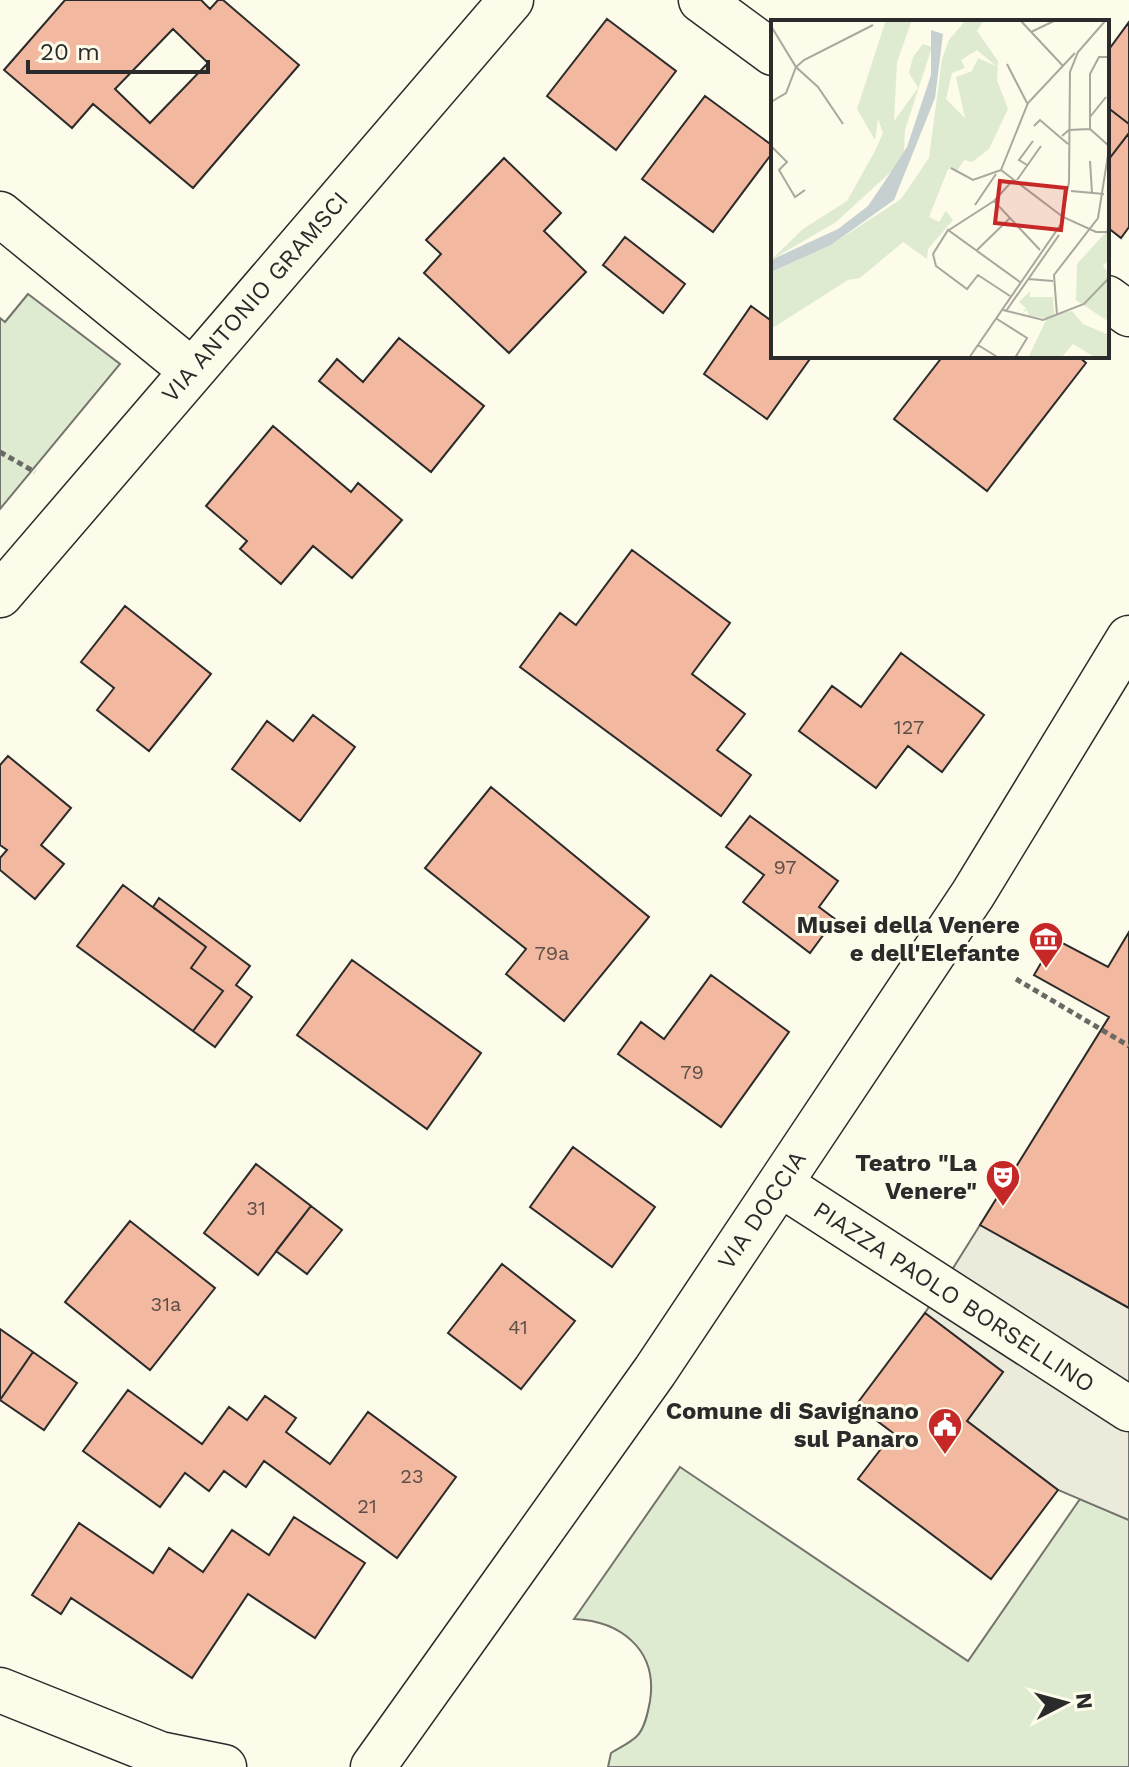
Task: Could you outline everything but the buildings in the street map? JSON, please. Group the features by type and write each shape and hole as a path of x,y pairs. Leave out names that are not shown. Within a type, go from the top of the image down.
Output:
{"street":[{"name":"VIA ANTONIO GRAMSCI","path":"0,595 511,0"},
{"path":"701,0 771,52"},
{"path":"0,214 191,370"},
{"path":"1109,299 1129,314"},
{"name":"VIA DOCCIA","path":"373,1767 655,1371 973,894 1129,638"},
{"name":"PIAZZA PAOLO BORSELLINO","path":"780,1184 1129,1409"},
{"path":"0,1690 160,1754 224,1767"}],"path":[{"path":"1016,979 1129,1046"}],"green space":[{"path":"28,294 120,364 0,509 0,318 5,322"},
{"path":"680,1467 968,1661 1080,1499 1129,1520 1129,1767 608,1767 611,1753 634,1739 644,1724 650,1701 648,1667 642,1653 621,1632 607,1625 574,1619"}],"shaded area":[{"path":"980,1225 1129,1308 1129,1520 1058,1490 967,1421 1003,1372 925,1313"}],"place":[{"name":"Musei della Venere e dell'Elefante","path":"1046,970"},
{"name":"Teatro \"La Venere\"","path":"1003,1208"},
{"name":"Comune di Savignano sul Panaro","path":"945,1456"}]}
